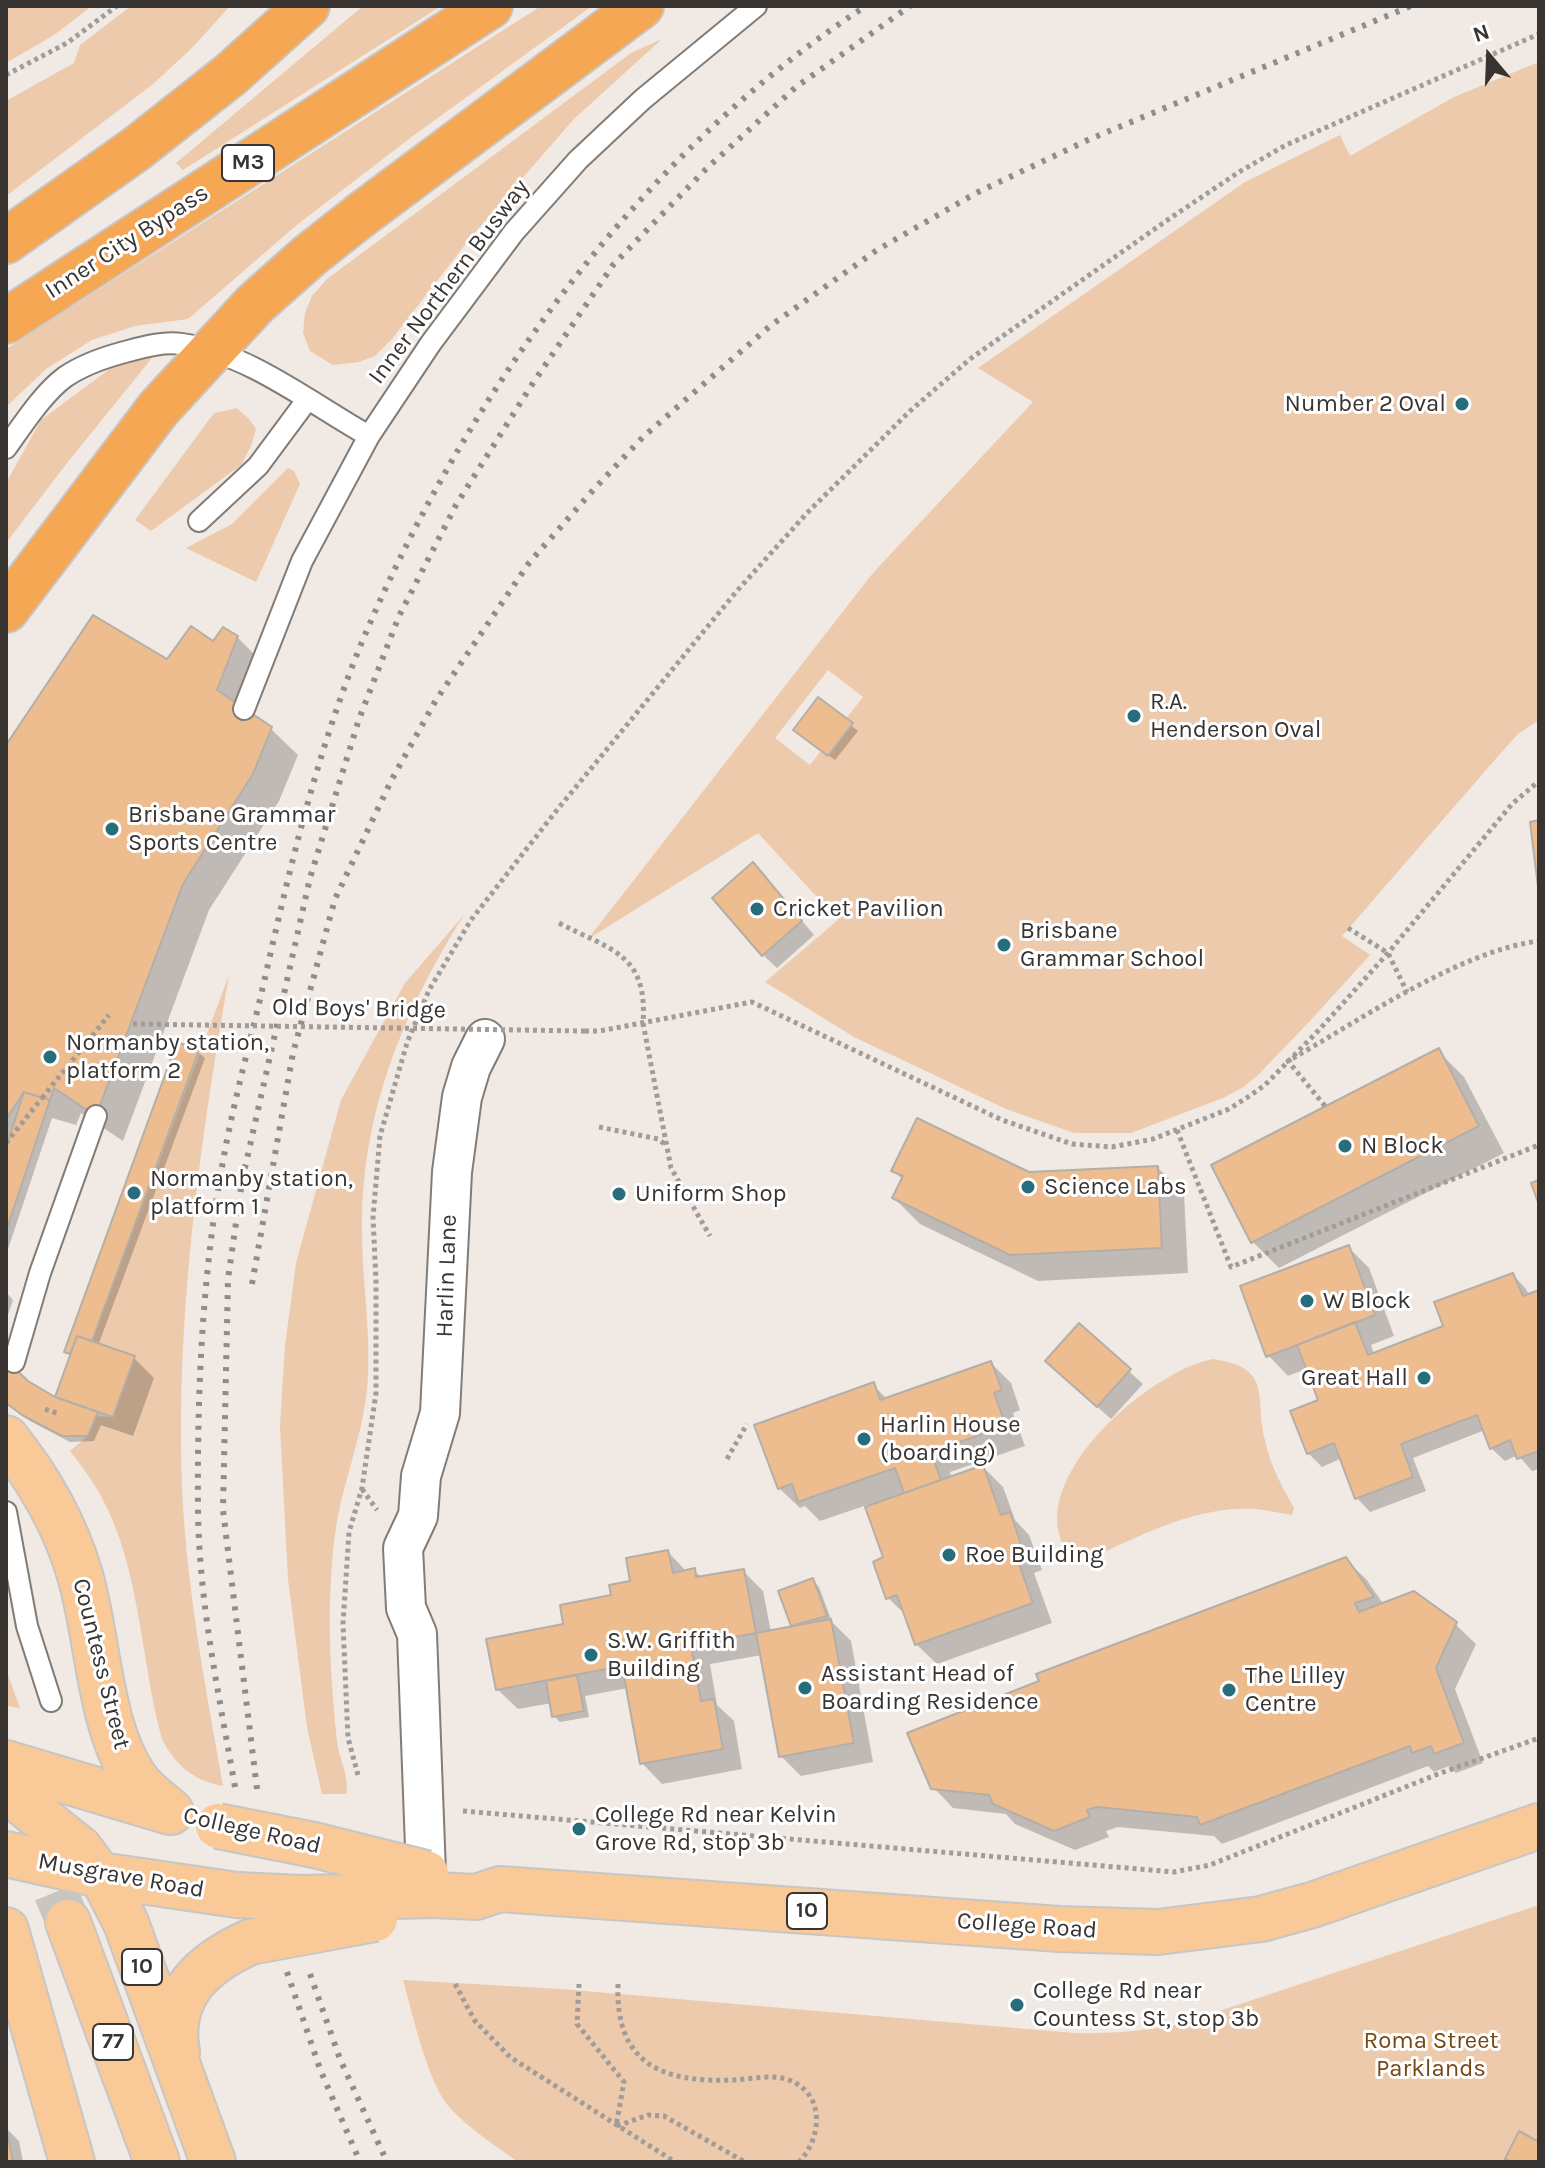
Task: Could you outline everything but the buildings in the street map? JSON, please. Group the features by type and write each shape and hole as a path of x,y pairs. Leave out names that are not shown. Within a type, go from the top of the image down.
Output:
{"highway":[{"path":"230,75 268,6"},
{"path":"6,241 136,149 230,75 307,6"},
{"name":"Inner City Bypass","path":"6,321 490,6"},
{"path":"6,610 159,408 209,350 255,304 309,256 417,171 641,6"}],"main road":[{"name":"Countess Street","path":"6,1438 51,1503 80,1573 121,1754 140,1784 171,1812"},
{"name":"College Road","path":"6,1763 218,1826 314,1845 456,1892"},
{"name":"10","path":"6,1790 80,1849 100,1875 126,1923 213,2162"},
{"name":"College Road","path":"237,1895 302,1898 456,1892 1059,1929 1158,1932 1261,1919 1300,1909 1539,1826"},
{"name":"Musgrave Road","path":"6,1854 100,1875 237,1895"},
{"path":"178,2062 174,2033 179,2005 193,1980 214,1961 250,1942 456,1892"},
{"name":"77","path":"68,1922 157,2162"},
{"path":"6,1930 72,2162"},
{"path":"6,2006 45,2070"}],"street":[{"name":"Harlin Lane","path":"456,1892 423,1808 417,1634 428,1607 425,1546 418,1516 421,1476 440,1413 444,1386 446,1267 457,1130 471,1067 485,1039"}],"lane":[{"name":"Inner Northern Busway","path":"244,709 302,561 369,436 431,343 505,244 560,181 643,99 756,6"},
{"path":"6,448 64,378 104,358 146,346 179,343 209,350 251,367 369,436"},
{"path":"199,521 258,466 307,400"},
{"path":"14,1362 40,1273 96,1116"},
{"path":"6,1512 27,1626 51,1701"}],"path":[{"path":"6,75 67,43 117,6"},
{"path":"358,1775 348,1738 343,1624 349,1532 362,1488 376,1393 373,1217 380,1136 407,1043 429,990 471,920 736,592 807,513 910,411 970,359 1153,230 1239,172 1286,145 1539,34"},
{"path":"1288,1061 1388,953 1502,815 1539,781"},
{"path":"559,923 588,939 609,946 627,960 639,979 645,1001 643,1023 671,1168 710,1236"},
{"path":"1348,928 1388,953 1407,992"},
{"path":"1288,1061 1407,992 1493,953 1539,941"},
{"name":"Old Boys' Bridge","path":"133,1024 585,1031 752,1002 1002,1120 1053,1139 1091,1147 1112,1147 1153,1139 1229,1109 1265,1085 1288,1061"},
{"path":"6,1143 109,1015"},
{"path":"1288,1061 1325,1106"},
{"path":"599,1127 664,1142 671,1153 671,1159 673,1168 678,1167 671,1168"},
{"path":"1177,1130 1231,1267 1539,1145"},
{"path":"45,1409 57,1413"},
{"path":"727,1459 747,1424"},
{"path":"423,1808 1174,1872 1210,1865 1438,1774 1539,1738"},
{"path":"455,1984 475,2021 510,2057 675,2162"},
{"path":"579,1984 577,2024 624,2082 616,2126"},
{"path":"618,1984 617,2011 626,2040 654,2069 681,2077 790,2080 806,2092 815,2108 818,2126 810,2149 799,2162"},
{"path":"616,2126 648,2115 664,2116 745,2162"}],"green space":[{"path":"6,6 92,6 54,35 6,63"},
{"path":"131,6 230,6 192,48 153,84 6,196 6,101 74,63 80,45"},
{"path":"363,6 441,6 183,170 176,163"},
{"path":"541,6 592,6 298,224 188,319 135,326 92,340 46,369 6,407 6,349"},
{"path":"662,39 574,119 471,237 392,339 375,356 359,362 333,365 310,351 303,333 305,313 312,296 327,279 631,53"},
{"path":"1539,62 1539,720 1518,734 1342,936 1370,955 1257,1076 1223,1098 1131,1133 1074,1133 1006,1109 854,1037 765,982 838,920 758,833 588,939 873,573 1033,402 978,368 1245,182 1340,135 1350,156 1454,97","holes":["828,670 863,697 810,765 775,738"]},
{"path":"152,358 6,543 6,483 41,420 115,365"},
{"path":"237,408 256,429 241,465 151,531 135,520 214,413"},
{"path":"288,468 294,471 300,484 256,582 186,548 232,524"},
{"path":"464,915 404,1027 377,1106 369,1147 363,1189 362,1232 367,1389 338,1518 330,1603 335,1724 347,1788 346,1794 322,1794 307,1727 288,1579 280,1426 285,1346 296,1263 341,1100 405,983"},
{"path":"229,975 194,1208 184,1326 181,1444 189,1573 223,1786 203,1780 186,1770 162,1739 124,1554 101,1496 70,1451 88,1436 96,1416 113,1417 135,1356 92,1341"},
{"path":"1213,1359 1245,1369 1258,1386 1267,1449 1294,1508 1292,1515 1254,1509 1211,1512 1167,1524 1086,1561 1072,1562 1061,1540 1058,1513 1065,1484 1081,1455 1104,1428 1159,1382 1188,1367"},
{"path":"6,1669 20,1708 7,1706"},
{"name":"Roma Street Parklands","path":"1539,1905 1539,2162 518,2162 466,2123 442,2096 422,2047 403,1980 561,1989 1074,2033 1114,2032 1180,2024"}],"tunnel":[{"path":"30,1831 68,1922"}],"railway":[{"path":"235,1787 211,1649 199,1544 202,1334 210,1247 231,1119 294,856 333,719 367,630 409,540 457,451 512,365 572,282 638,203 709,130 785,64 866,6"},
{"path":"257,1789 223,1510 228,1279 242,1181 310,878 359,719 399,616 456,505 613,265 706,169 796,87 910,6"},
{"path":"252,1284 293,1053 335,899 391,781 436,700 529,563 595,488 643,437 770,326 877,250 976,193 1090,139 1411,6"},
{"path":"287,1972 320,2069 360,2162"},
{"path":"310,1974 340,2059 387,2162"}],"place":[{"name":"Number 2 Oval","path":"1462,404"},
{"name":"R.A. Henderson Oval","path":"1134,716"},
{"name":"Brisbane Grammar Sports Centre","path":"112,829"},
{"name":"Cricket Pavilion","path":"757,909"},
{"name":"Brisbane Grammar School","path":"1004,945"},
{"name":"Normanby station, platform 2","path":"50,1057"},
{"name":"N Block","path":"1345,1146"},
{"name":"Science Labs","path":"1028,1187"},
{"name":"Normanby station, platform 1","path":"134,1193"},
{"name":"Uniform Shop","path":"619,1194"},
{"name":"W Block","path":"1307,1301"},
{"name":"Great Hall","path":"1424,1378"},
{"name":"Harlin House (boarding)","path":"864,1439"},
{"name":"Roe Building","path":"949,1555"},
{"name":"S.W. Griffith Building","path":"591,1655"},
{"name":"Assistant Head of Boarding Residence","path":"805,1688"},
{"name":"The Lilley Centre","path":"1229,1690"},
{"name":"College Rd near Kelvin Grove Rd, stop 3b","path":"579,1829"},
{"name":"College Rd near Countess St, stop 3b","path":"1017,2005"}]}
